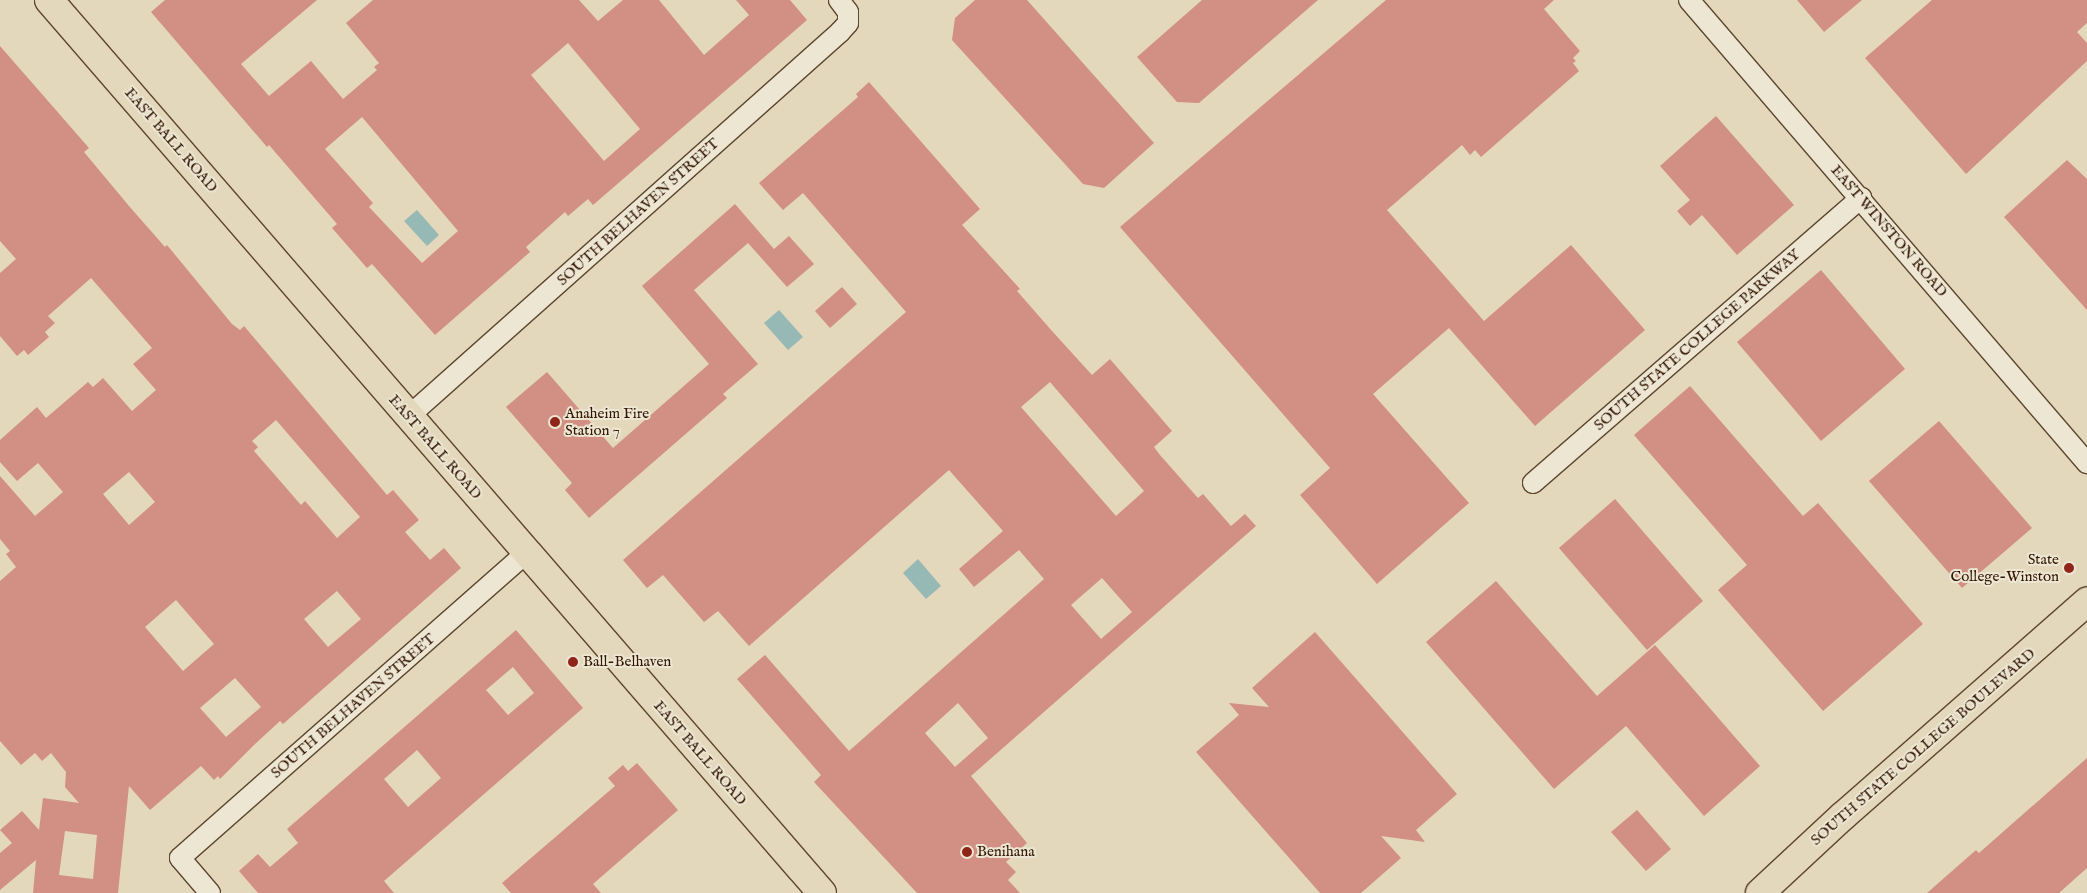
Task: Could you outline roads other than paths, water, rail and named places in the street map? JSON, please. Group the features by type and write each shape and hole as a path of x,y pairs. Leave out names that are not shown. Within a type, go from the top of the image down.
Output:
{"main road":[{"name":"EAST BALL ROAD","path":"49,0 526,554 822,893"},
{"name":"SOUTH STATE COLLEGE BOULEVARD","path":"1760,893 1850,810 2087,602"}],"street":[{"name":"EAST WINSTON ROAD","path":"1689,0 2087,463"},
{"name":"SOUTH BELHAVEN STREET","path":"409,416 840,32 848,23 848,12 840,1"},
{"name":"SOUTH STATE COLLEGE PARKWAY","path":"1533,483 1860,198"},
{"name":"SOUTH BELHAVEN STREET","path":"210,893 180,858 526,554"}],"water":[{"path":"417,210 439,235 427,246 404,221"},
{"path":"779,310 803,337 788,350 764,323"},
{"path":"918,559 941,586 926,599 903,573"}],"place":[{"name":"Anaheim Fire Station 7","path":"555,422"},
{"name":"State College-Winston","path":"2069,568"},
{"name":"Ball-Belhaven","path":"573,662"},
{"name":"Benihana","path":"967,852"}]}
